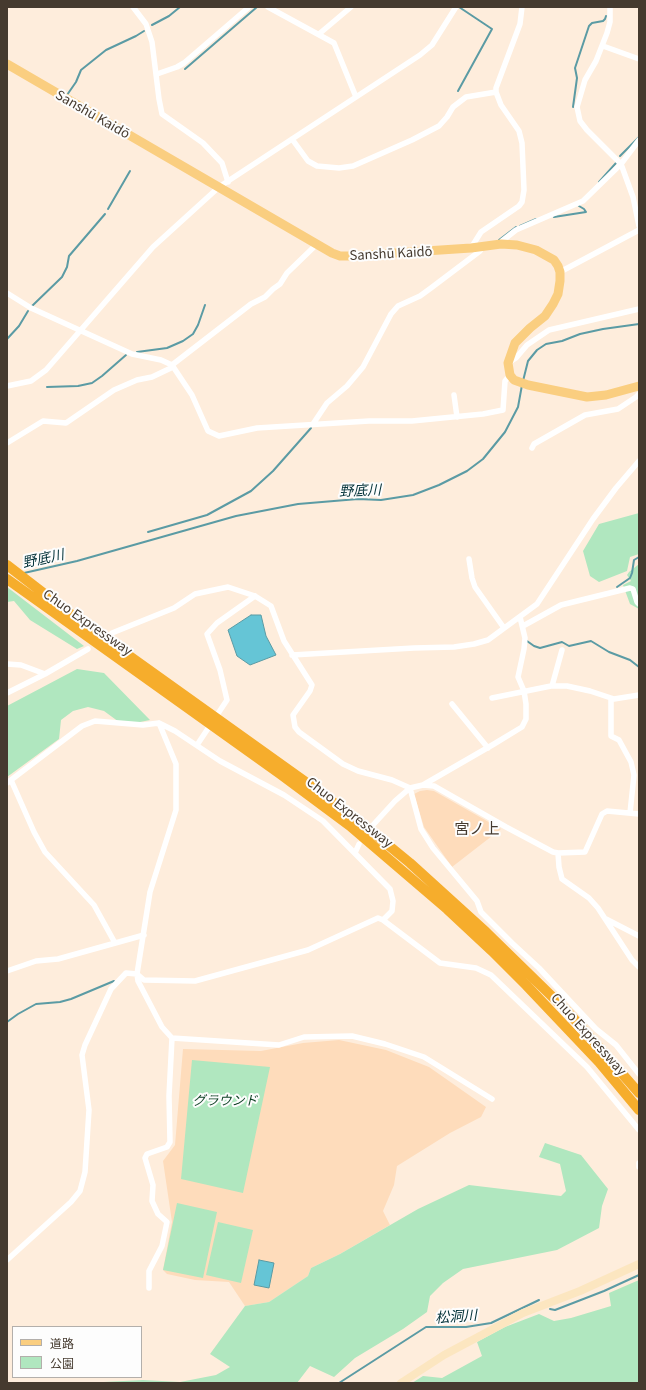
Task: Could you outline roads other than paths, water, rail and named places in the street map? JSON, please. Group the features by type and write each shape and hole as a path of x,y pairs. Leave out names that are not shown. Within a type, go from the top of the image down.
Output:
{"highway":[{"name":"Chuo Expressway","path":"7,566 310,784 410,863 486,932 562,1006 639,1093"},
{"name":"Chuo Expressway","path":"7,579 280,774 350,826 447,909 496,956 599,1062 639,1110"}],"main road":[{"name":"Sanshū Kaidō","path":"7,64 332,253 340,256 471,248 501,244 517,245 536,250 554,260 560,272"},
{"path":"560,272 558,294 553,304 545,316 515,343 508,363 512,377 528,385 587,397 606,395 639,386"}],"street":[{"path":"133,7 146,24 152,42 162,114 203,143 222,163 228,182"},
{"path":"157,74 184,63 249,7"},
{"path":"268,7 334,43 356,97"},
{"path":"319,34 351,7"},
{"path":"7,386 24,383 37,378 46,370 153,247 218,187 228,182 420,55 432,45 456,7"},
{"path":"471,248 481,232 519,206 522,202 524,190 522,143 519,131 501,104 496,88 520,24 522,7"},
{"path":"610,7 609,28 603,46 585,80 577,107 580,121 621,164 634,197 639,226"},
{"path":"603,46 639,59"},
{"path":"292,139 308,160 317,166 339,168 353,166 412,140 439,126 447,118 453,107 466,97 496,92"},
{"path":"501,244 502,241 516,230 583,201 621,164 639,140"},
{"path":"560,272 639,230"},
{"path":"7,443 43,422 66,423 114,390 137,380 152,377 172,366 250,304 265,297 280,284 287,273 317,244"},
{"path":"313,424 327,403 347,386 363,367 391,314 398,306 420,296 480,251 482,247"},
{"path":"7,293 31,308 132,354 161,360 172,366 192,395 208,431 219,436 257,428 369,421 412,421 457,417 503,410 505,381 512,377"},
{"path":"508,363 516,358 527,345 549,330 639,309"},
{"path":"532,448 534,444 585,415 618,409 639,394"},
{"path":"454,395 457,417"},
{"path":"292,655 465,646 488,640 537,604 596,514 639,462"},
{"path":"469,559 475,587 504,628"},
{"path":"112,633 174,608 195,594 228,587 255,596 271,606 284,641 312,684 310,691 293,715 294,724 299,732 343,764 358,771 392,780 410,788"},
{"path":"522,626 561,605 630,588 633,589 639,604"},
{"path":"197,745 227,700 220,670 207,634 217,623 255,596"},
{"path":"373,825 395,801 410,788 423,784 488,748 522,727 526,719 526,704 524,691 518,677 525,638 520,617"},
{"path":"7,693 46,674 88,649"},
{"path":"552,686 562,650"},
{"path":"7,664 21,665 46,674"},
{"path":"492,698 552,686 567,686 590,691 611,698 639,695"},
{"path":"611,698 611,736 618,740 631,762 633,769 634,776 630,813"},
{"path":"452,704 488,748"},
{"path":"115,942 94,905 45,852 9,781 82,726 95,721 143,725 159,723 197,745 220,761 284,795 323,821 390,889 393,901 392,911 383,920"},
{"path":"159,723 176,764 176,810 150,892 138,964 138,981 162,1027 172,1038 279,1045 304,1037 352,1036 385,1044 424,1057 492,1099"},
{"path":"423,784 434,786 552,852 558,853 585,852 602,814 607,811 639,814"},
{"path":"410,788 421,829 433,848 477,901 481,912 539,968 596,1029 616,1045 639,1074"},
{"path":"356,853 359,844"},
{"path":"558,853 562,879 589,898 598,908 632,960 639,967"},
{"path":"7,1260 71,1202 80,1191 86,1166 89,1110 82,1056 85,1045 111,989 126,973 138,974 144,980 195,981 308,950 378,918 383,920 440,963 476,968 491,975 586,1067 639,1130"},
{"path":"606,919 639,936"},
{"path":"7,971 36,961 58,959 144,935"},
{"path":"149,1288 149,1270 162,1246 167,1222 158,1214 152,1201 154,1185 145,1158 147,1154 167,1147 170,1142 169,1096 172,1038"},
{"path":"401,1383 444,1356 523,1312 580,1291 639,1264"}],"water":[{"path":"251,615 261,615 266,636 276,655 250,665 237,656 228,630"},
{"path":"259,1260 274,1263 269,1288 254,1285"}],"waterway":[{"path":"152,25 169,16 180,7"},
{"path":"185,69 257,7"},
{"path":"458,91 492,29 459,7"},
{"path":"573,107 577,78 575,68 589,26 592,23 603,21 606,16"},
{"path":"67,95 76,82 81,70 106,50 144,31"},
{"path":"620,156 639,137"},
{"path":"599,182 616,163"},
{"path":"108,209 130,171"},
{"path":"554,217 586,212 579,206"},
{"path":"32,306 62,277 67,267 69,256 105,214"},
{"path":"520,226 536,219"},
{"path":"499,240 516,227"},
{"path":"137,352 167,348 183,341 193,334 205,305"},
{"path":"7,339 19,326 28,311"},
{"name":"野底川","path":"523,381 528,361 537,350 546,344 603,329 639,324"},
{"path":"47,387 78,386 92,383 126,355"},
{"name":"野底川","path":"24,573 77,561 236,516 298,504 358,499 381,500 413,495 439,485 467,471 483,459 505,432 518,407 522,385"},
{"path":"148,532 207,515 251,491 273,471 311,428"},
{"path":"617,587 630,578 634,560 639,557"},
{"path":"527,641 540,648 562,642 569,646 591,641 609,652 630,660 639,667"},
{"path":"7,1022 36,1004 60,1002 71,999 114,981"},
{"name":"松洞川","path":"550,1309 555,1310 604,1291 639,1275"},
{"name":"松洞川","path":"339,1383 426,1327 466,1327 491,1323 539,1300"}],"district":[{"name":"宮ノ上","path":"477,828"}],"park label":[{"name":"グラウンド","path":"225,1100"}]}
